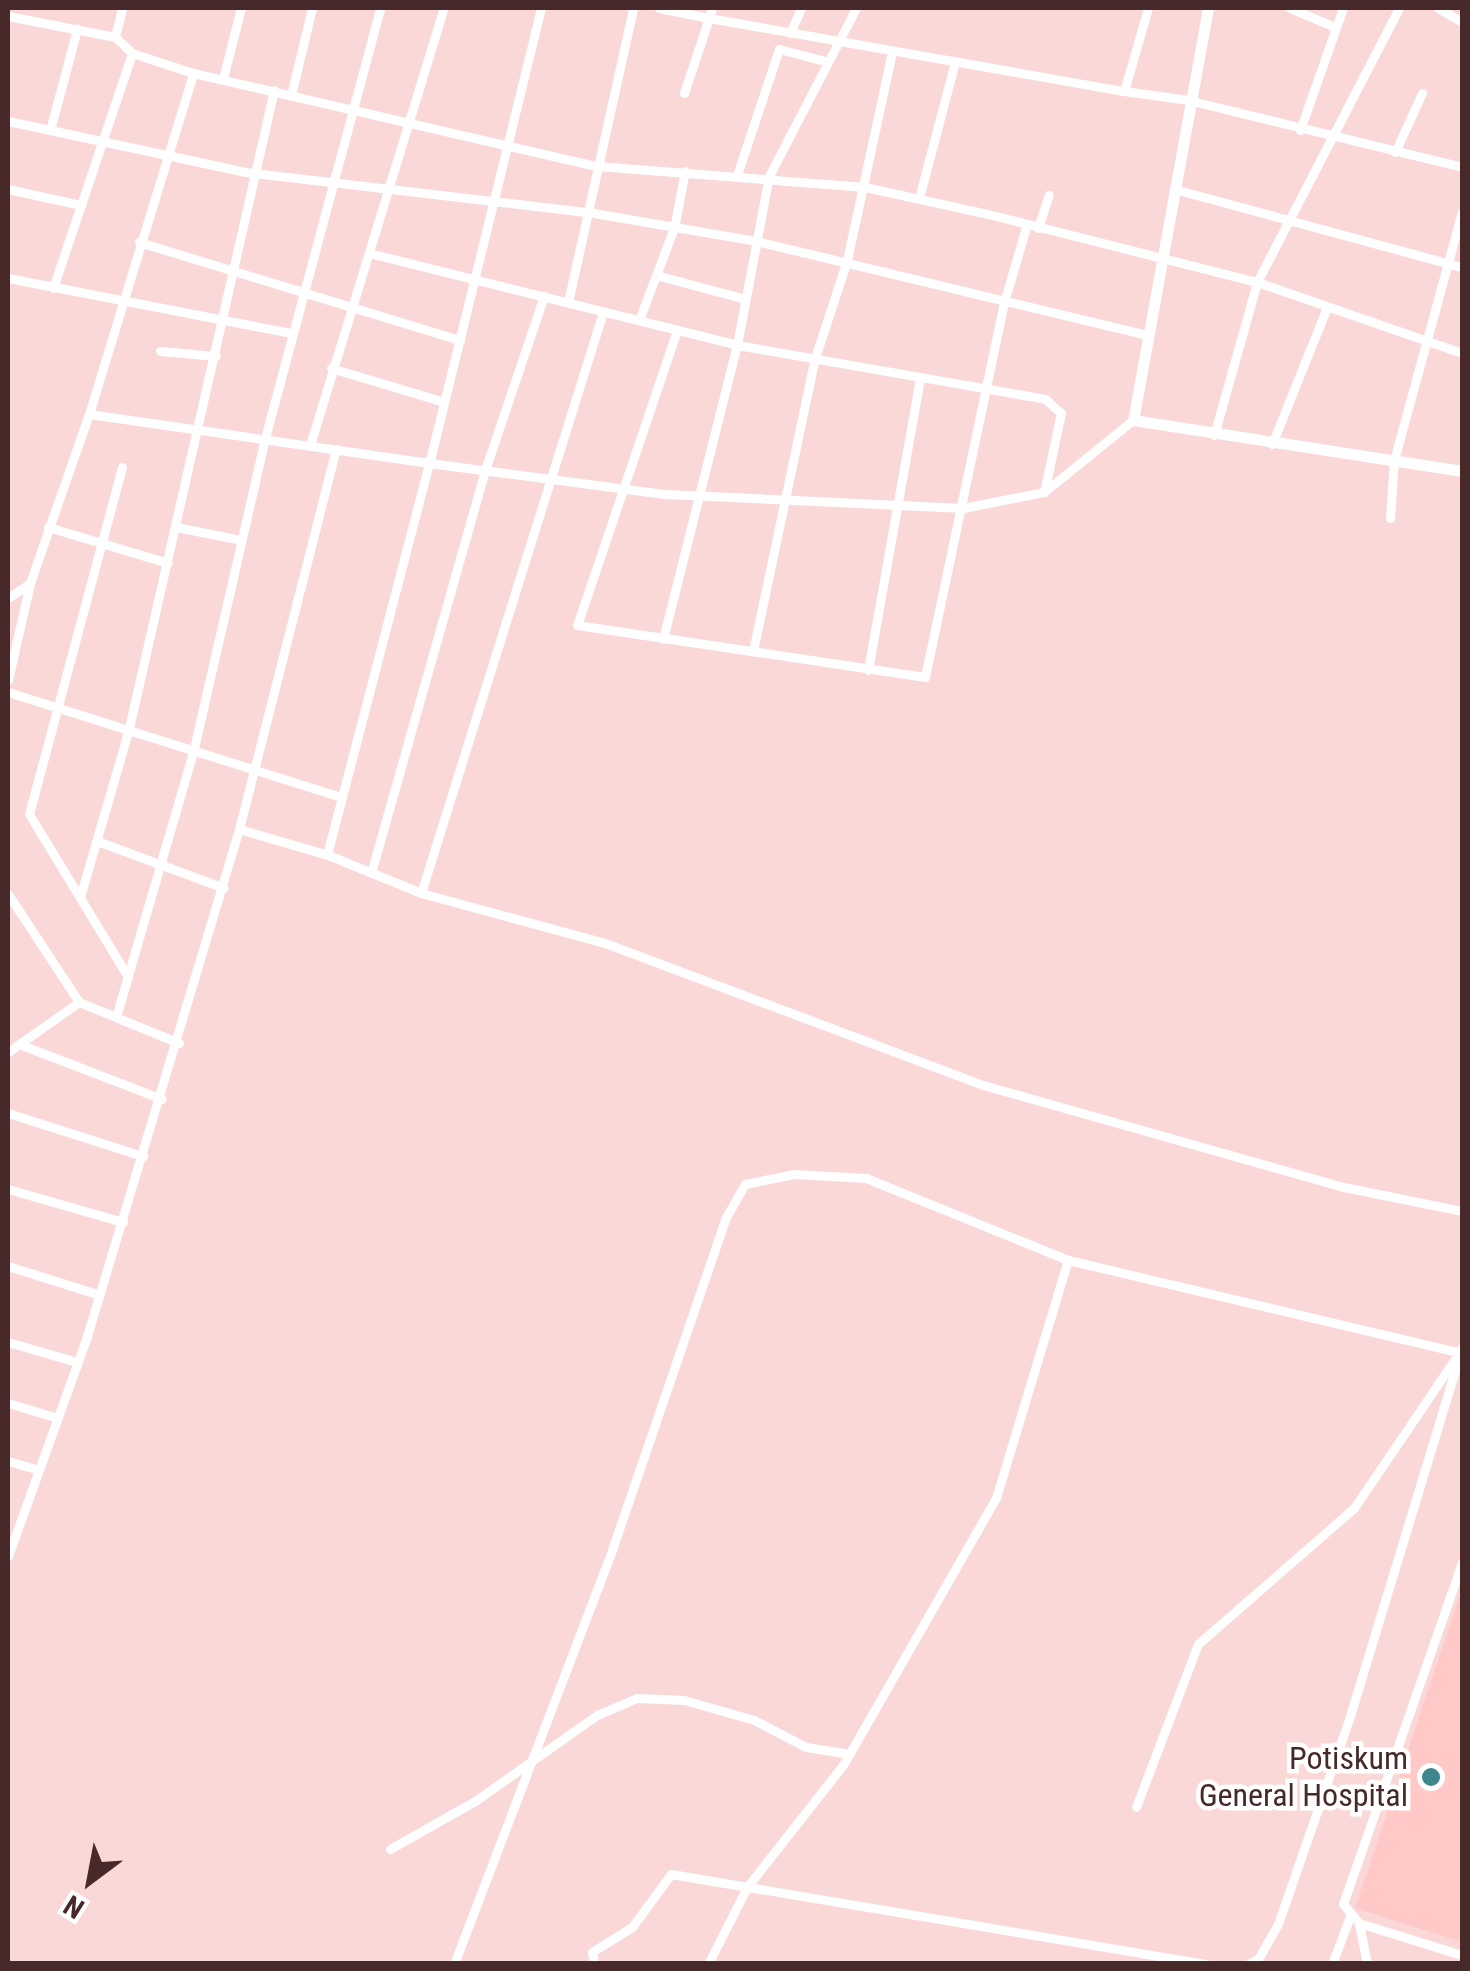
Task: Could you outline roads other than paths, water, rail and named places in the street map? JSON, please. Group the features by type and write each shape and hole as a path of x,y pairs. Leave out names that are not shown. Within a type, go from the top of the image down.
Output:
{"street":[{"path":"115,37 122,8"},
{"path":"223,78 241,8"},
{"path":"291,94 312,8"},
{"path":"116,1017 194,748 264,438 330,180 380,8"},
{"path":"310,445 386,185 444,8"},
{"path":"327,855 541,8"},
{"path":"568,302 633,8"},
{"path":"659,8 711,13 836,42 1188,100 1330,138 1462,167"},
{"path":"790,33 802,8"},
{"path":"662,639 737,345 769,176 825,61 856,8"},
{"path":"1124,92 1148,8"},
{"path":"89,414 625,490 963,508 1044,492 1133,420 1178,190 1188,100 1208,8"},
{"path":"1290,8 1335,27"},
{"path":"1300,130 1342,8"},
{"path":"1214,435 1257,282 1399,8"},
{"path":"1438,8 1462,22"},
{"path":"684,93 711,13"},
{"path":"8,17 115,37 132,53 192,73 597,166 769,176 865,187 919,198 1161,262 1257,282 1422,342 1462,352"},
{"path":"50,130 76,29"},
{"path":"737,175 780,49 825,61"},
{"path":"753,652 814,361 847,260 892,52"},
{"path":"53,288 132,53"},
{"path":"919,198 955,62"},
{"path":"8,680 30,583 89,414 192,73"},
{"path":"80,897 129,728 225,317 251,173 274,90"},
{"path":"1395,152 1422,93"},
{"path":"8,121 251,173 386,185 756,240 1148,335"},
{"path":"639,320 674,228 685,172"},
{"path":"8,189 81,205"},
{"path":"1178,190 1462,267"},
{"path":"1038,228 1049,195"},
{"path":"1390,518 1394,460 1422,342 1462,212"},
{"path":"678,330 577,625 925,677 1004,299 1027,224"},
{"path":"139,242 460,340"},
{"path":"369,252 737,345 1044,399 1061,414 1044,492"},
{"path":"656,275 746,299"},
{"path":"8,278 120,303 225,317 292,333"},
{"path":"370,873 484,470 544,296"},
{"path":"1272,444 1327,307"},
{"path":"420,892 603,312"},
{"path":"160,351 216,356"},
{"path":"331,368 444,402"},
{"path":"868,670 893,505 920,378"},
{"path":"1133,420 1462,471"},
{"path":"8,1556 13,1524 39,1470 78,1362 179,1043 224,888 336,449"},
{"path":"122,467 29,814 128,977"},
{"path":"48,527 168,563"},
{"path":"176,527 241,540"},
{"path":"8,598 30,583"},
{"path":"8,692 342,797"},
{"path":"238,829 327,855 420,892 606,943 983,1085 1339,1186 1462,1211"},
{"path":"97,841 224,888"},
{"path":"8,894 79,1002 179,1043"},
{"path":"8,1052 79,1002"},
{"path":"19,1044 162,1099"},
{"path":"8,1113 144,1156"},
{"path":"454,1964 613,1547 725,1219 746,1184 794,1174 866,1178 1068,1260 1461,1350"},
{"path":"8,1189 123,1222"},
{"path":"708,1964 747,1887 787,1844 849,1754 1003,1482 1068,1260"},
{"path":"8,1266 100,1294"},
{"path":"8,1342 78,1362"},
{"path":"1136,1806 1198,1644 1354,1508 1461,1350"},
{"path":"1255,1962 1278,1924 1350,1716 1461,1350"},
{"path":"8,1403 58,1418"},
{"path":"8,1462 39,1470"},
{"path":"1462,1563 1343,1904 1359,1923 1462,1955"},
{"path":"390,1849 528,1766 597,1715 636,1698 684,1700 754,1720 806,1747 849,1754"},
{"path":"594,1964 592,1952 632,1927 672,1874 1206,1964"},
{"path":"1332,1964 1350,1916"},
{"path":"1359,1923 1367,1964"}],"place":[{"name":"Potiskum General Hospital","path":"1431,1777"}]}
